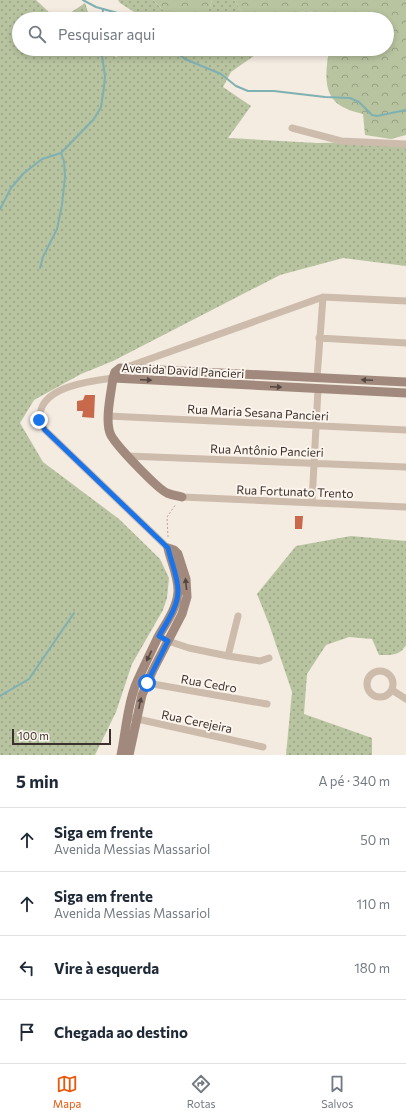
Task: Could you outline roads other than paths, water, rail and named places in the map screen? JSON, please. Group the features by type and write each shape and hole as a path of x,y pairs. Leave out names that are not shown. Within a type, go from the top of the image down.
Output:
{"street":[{"path":"292,128 341,141 406,144"},
{"path":"123,368 322,297 406,301"},
{"path":"317,378 322,297"},
{"path":"319,338 406,343"},
{"name":"Avenida David Pancieri","path":"406,382 123,368 116,371 113,378 406,393"},
{"path":"121,755 132,718 147,683 182,614 187,597 186,578 178,554 174,550 168,548 45,430 39,420 42,407 60,390 73,385 113,378 108,416 109,432 111,437 127,456 166,493 182,497"},
{"path":"312,502 318,389"},
{"name":"Rua Maria Sesana Pancieri","path":"108,416 406,430"},
{"name":"Rua Antônio Pancieri","path":"127,456 406,467"},
{"name":"Rua Fortunato Trento","path":"182,497 406,507"},
{"path":"129,755 132,695 136,683 173,611 178,592 168,548"},
{"path":"228,656 238,616"},
{"path":"159,636 168,641 190,648 228,656 260,661 269,658"},
{"name":"Rua Cedro","path":"147,683 267,704"},
{"path":"392,690 406,699"},
{"name":"Rua Cerejeira","path":"132,718 263,746"}],"waterway":[{"path":"83,0 96,7 114,12"},
{"path":"0,209 11,188 24,173 42,159 61,153 94,119 101,107 104,87 105,76 102,56"},
{"path":"181,56 221,74 236,86 248,91 274,91 325,97 350,98 359,102 372,115 377,116 406,110"},
{"path":"40,268 43,257 57,229 62,205 65,177 64,161 61,153"},
{"path":"0,696 29,679 74,613"}]}
